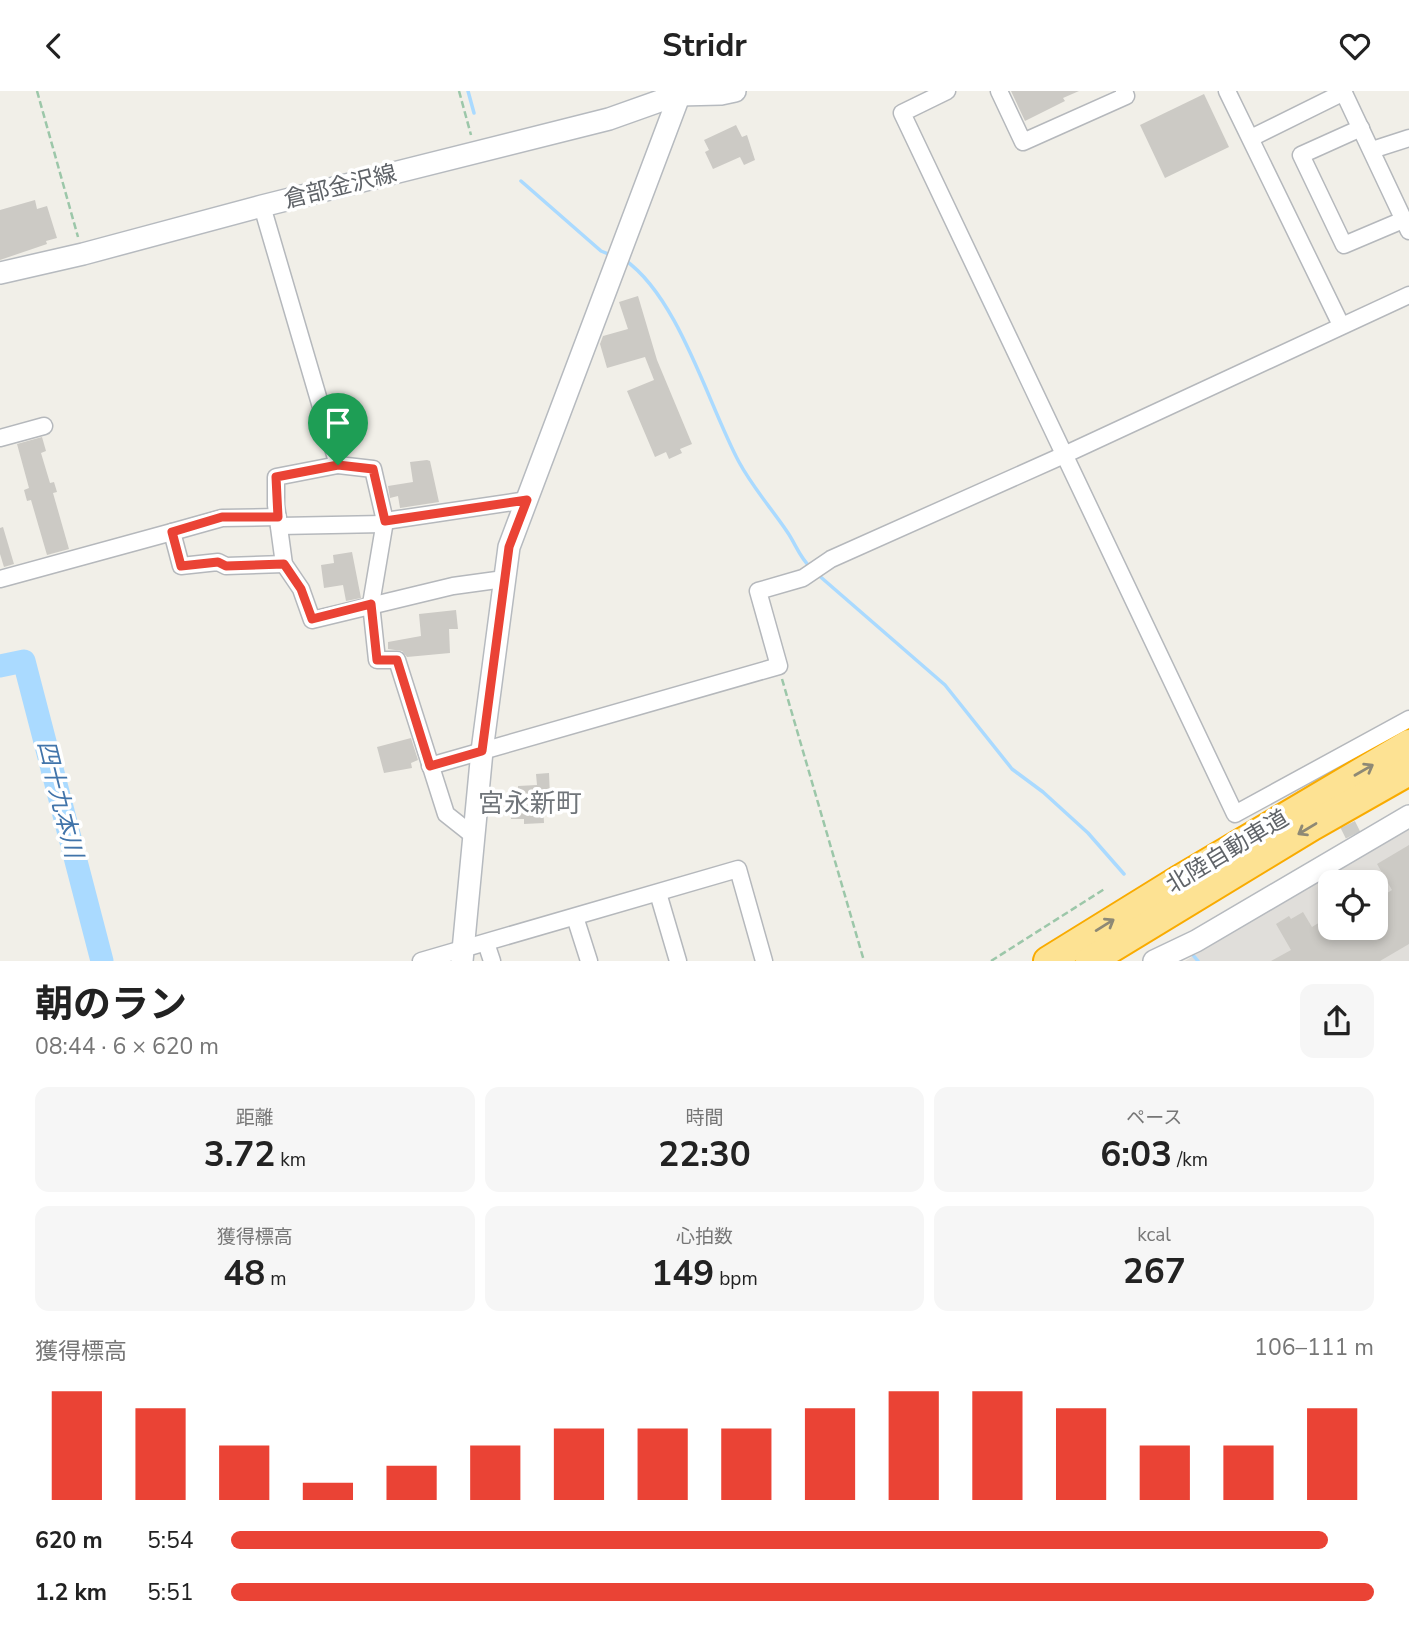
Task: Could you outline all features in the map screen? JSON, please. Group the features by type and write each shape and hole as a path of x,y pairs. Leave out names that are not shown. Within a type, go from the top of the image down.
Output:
{"highway":[{"name":"北陸自動車道","path":"1047,949 1234,846 1409,744"},
{"name":"北陸自動車道","path":"1090,961 1409,771"}],"street":[{"name":"倉部金沢線","path":"0,272 83,254 262,206 609,120 682,92 721,94 735,91"},
{"path":"947,91 902,113 1235,814 1324,774 1409,719"},
{"path":"999,91 1023,142 1126,96 1124,91"},
{"path":"1227,91 1340,325"},
{"path":"463,955 482,751 509,547 682,92"},
{"path":"1251,138 1344,92 1372,150 1406,225 1344,245 1301,155 1361,128"},
{"path":"1372,150 1409,138"},
{"path":"262,206 338,465"},
{"path":"430,766 779,666 758,591 803,578 831,559 1064,455 1409,295"},
{"path":"0,438 44,426"},
{"path":"475,837 446,814 397,660 377,660 371,604 384,522 373,469 338,465 276,477 278,522 284,564 301,589 312,619 371,604 453,586 505,579"},
{"path":"0,579 222,517 278,522 384,522 527,500"},
{"path":"172,532 181,566 218,562 226,566 284,564"},
{"path":"1162,959 1196,941 1355,840 1409,815"},
{"path":"421,961 463,955 486,943 738,869 764,961"},
{"path":"658,893 678,961"},
{"path":"575,917 589,961"},
{"path":"486,943 492,961"}],"path":[{"path":"37,91 83,254"},
{"path":"459,91 476,152"},
{"path":"779,666 864,961"},
{"path":"991,961 1106,888"},
{"path":"1044,928 1047,949"}],"shaded area":[{"path":"1409,826 1409,961 1185,961 1318,881 1318,940 1388,940 1388,870 1336,870"}],"building":[{"path":"1011,91 1079,91 1025,121"},
{"path":"1204,94 1229,147 1165,178 1140,125"},
{"path":"736,125 742,137 747,135 755,160 744,165 740,157 713,169 705,152 709,150 704,140"},
{"path":"35,200 37,209 47,206 57,238 0,260 0,210"},
{"path":"638,296 657,360 692,444 680,449 682,453 669,459 666,452 655,457 627,391 654,380 645,357 607,368 600,344 603,336 628,329 619,302"},
{"path":"42,437 46,451 41,453 50,483 54,482 57,492 53,493 69,549 47,555 31,500 27,501 24,490 29,488 17,444"},
{"path":"430,461 439,502 400,508 398,496 390,498 388,486 413,482 410,462"},
{"path":"3,527 14,564 4,567 0,554 0,528"},
{"path":"352,552 361,598 346,601 343,585 324,588 321,565 334,563 333,555"},
{"path":"456,610 458,629 449,629 450,653 407,657 402,651 388,649 388,642 421,636 419,614"},
{"path":"411,738 418,760 411,763 412,768 384,773 377,747"},
{"path":"549,773 550,797 546,797 546,802 543,803 544,823 524,824 524,819 511,819 510,800 518,800 518,786 537,785 536,774"},
{"path":"1409,845 1409,944 1380,961 1271,961 1291,950 1276,924 1303,912 1312,927 1318,923 1318,940 1388,940 1388,892 1392,890 1388,883 1388,870 1380,870 1377,864"}],"waterway":[{"path":"468,91 474,113"},
{"path":"521,181 601,251 611,255"},
{"path":"625,260 644,277 677,325 739,462 811,568"},
{"path":"816,573 945,685 1012,769 1043,792 1088,833 1124,874"},
{"name":"四十九本川","path":"0,666 24,661 102,961"},
{"path":"1193,955 1198,961"}],"tunnel":[{"path":"1337,803 1353,835"}],"district":[{"name":"宮永新町","path":"530,803"}],"route":[{"path":"338,465 373,469 385,521 527,500 509,547 482,751 430,766 397,660 377,660 371,604 312,619 301,589 284,564 226,566 218,562 181,566 172,532 222,517 278,517 276,477 338,465"}]}
